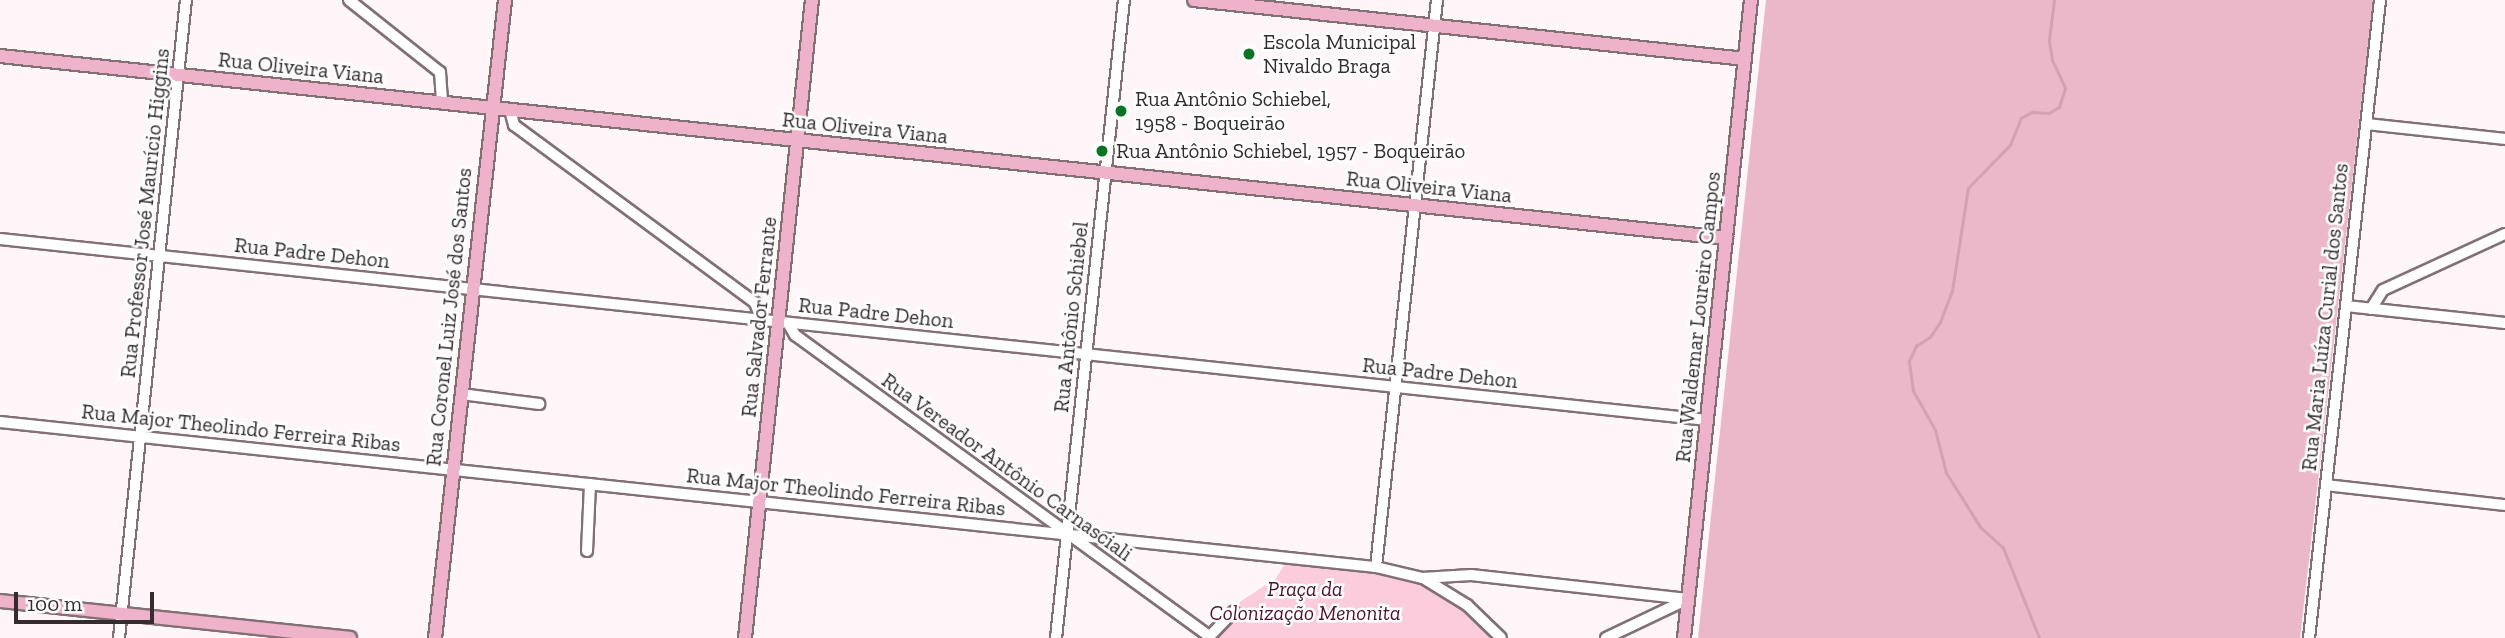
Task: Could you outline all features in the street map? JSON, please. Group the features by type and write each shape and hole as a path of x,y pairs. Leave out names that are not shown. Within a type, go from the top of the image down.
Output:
{"main road":[{"name":"Rua Coronel Luiz José dos Santos","path":"435,638 491,108 505,0"},
{"name":"Rua Salvador Ferrante","path":"745,638 759,502 783,322 797,140 812,0"},
{"path":"1194,0 1745,59"},
{"name":"Rua Waldemar Loureiro Campos","path":"1684,638 1751,0"},
{"name":"Rua Oliveira Viana","path":"0,56 1726,238"},
{"path":"0,601 350,638"}],"street":[{"name":"Rua Professor José Maurício Higgins","path":"119,638 186,0"},
{"path":"349,0 440,72 442,102"},
{"name":"Rua Antônio Schiebel","path":"1056,638 1124,0"},
{"path":"1376,567 1437,0"},
{"name":"Rua Maria Luíza Curial dos Santos","path":"2309,638 2380,0"},
{"path":"510,110 514,125 755,303 762,320"},
{"path":"2367,124 2505,139"},
{"path":"2371,309 2383,289 2505,234"},
{"name":"Rua Padre Dehon","path":"0,239 1707,420"},
{"path":"2346,306 2505,323"},
{"name":"Rua Vereador Antônio Carnasciali","path":"783,322 795,335 1209,637"},
{"path":"461,394 539,404"},
{"name":"Rua Major Theolindo Ferreira Ribas","path":"0,422 1376,567 1422,578 1471,575 1688,599"},
{"path":"587,551 590,484"},
{"path":"2326,485 2505,505"},
{"path":"1422,578 1467,605 1501,638"},
{"path":"1606,638 1688,599"},
{"path":"1209,637 1234,611"}],"green space":[{"name":"Praça da Colonização Menonita","path":"1287,561 1376,572 1421,583 1463,609 1493,638 1212,638 1239,611 1235,605 1276,578"}],"shaded area":[{"path":"1766,0 2373,0 2300,638 1698,638"}],"waterway":[{"path":"2039,638 2003,548 1980,527 1946,473 1935,430 1913,391 1909,361 1916,346 1930,337 1940,322 1952,291 1968,188 2010,145 2021,118 2032,112 2049,113 2059,107 2065,88 2052,60 2049,40 2054,0"}],"place":[{"name":"Escola Municipal Nivaldo Braga","path":"1249,54"},
{"name":"Rua Antônio Schiebel, 1958 - Boqueirão","path":"1121,111"},
{"name":"Rua Antônio Schiebel, 1957 - Boqueirão","path":"1102,151"}]}
